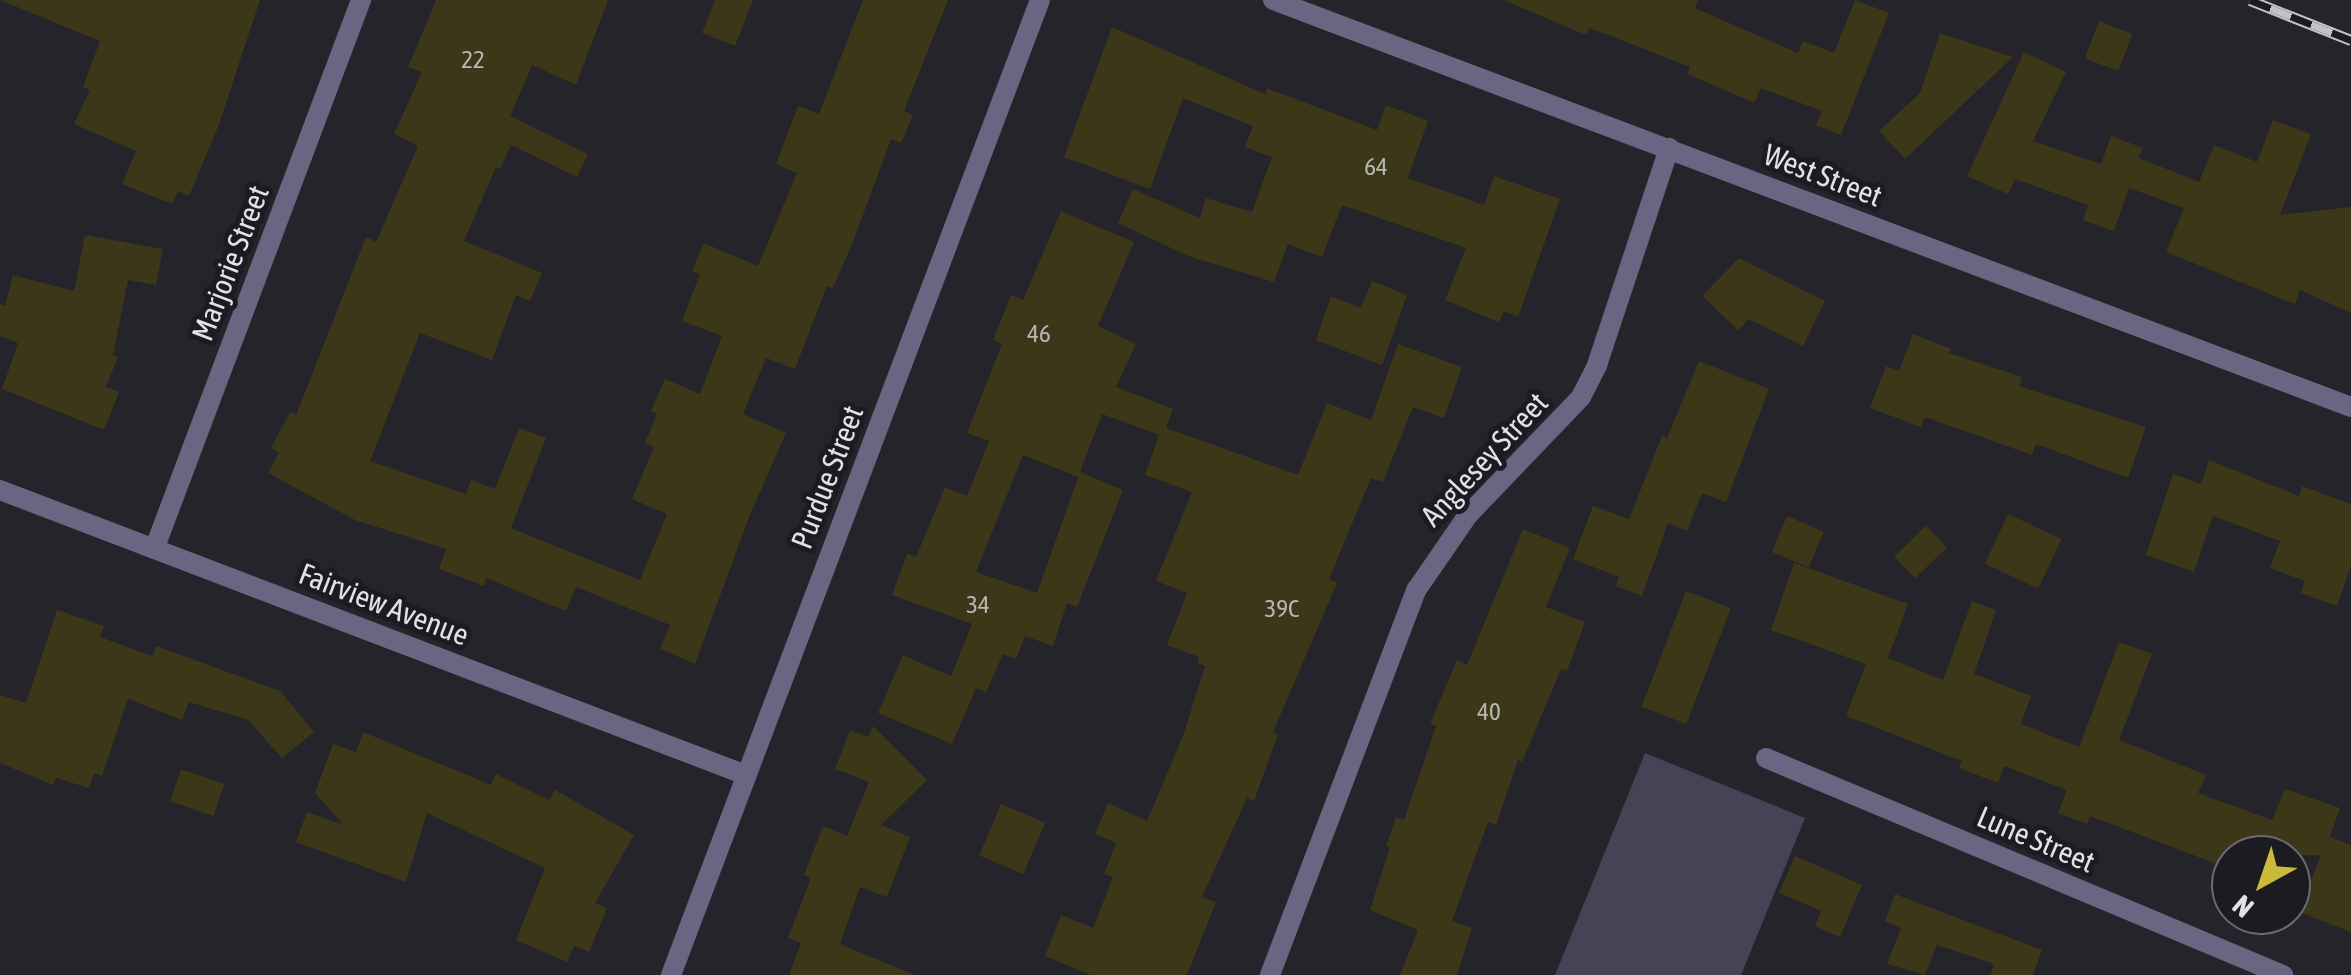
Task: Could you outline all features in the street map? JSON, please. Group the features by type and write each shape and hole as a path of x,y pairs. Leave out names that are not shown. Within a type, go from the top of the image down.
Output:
{"street":[{"name":"Marjorie Street","path":"155,547 361,0"},
{"name":"Purdue Street","path":"671,975 1040,0"},
{"name":"West Street","path":"1272,0 2351,407"},
{"name":"Anglesey Street","path":"1270,975 1417,589 1468,515 1581,397 1597,365 1668,148"},
{"name":"Fairview Avenue","path":"0,490 746,775"},
{"name":"Lune Street","path":"1766,758 2282,975"}],"shaded area":[{"path":"1645,753 1805,818 1741,975 1555,975"}],"building":[{"path":"0,0 260,0 218,127 189,196 178,191 172,204 122,184 136,151 74,124 90,90 83,87 100,41"},
{"path":"436,0 608,0 576,85 532,65 510,116 588,154 577,177 511,145 500,169 496,167 464,241 542,273 530,301 516,295 492,360 420,333 370,461 466,494 471,480 495,489 519,428 546,438 511,528 640,580 667,514 632,499 654,447 645,443 657,414 651,411 665,379 700,394 722,336 682,321 700,274 692,271 704,243 758,266 797,173 776,164 798,106 819,114 863,0 948,0 904,111 913,115 901,143 891,139 854,239 833,288 827,286 795,369 766,358 743,414 786,433 749,517 695,664 660,649 670,625 576,587 566,611 486,578 484,586 439,569 446,549 355,520 268,473 279,453 271,448 290,412 296,415 366,237 376,242 418,146 394,134 422,72 408,67"},
{"path":"715,0 753,0 735,46 702,33"},
{"path":"1504,0 1698,0 1695,8 1798,53 1803,41 1834,53 1855,0 1889,13 1841,135 1816,125 1822,111 1761,88 1754,103 1688,74 1690,67 1590,28 1586,35"},
{"path":"2099,21 2133,34 2118,71 2085,58"},
{"path":"1112,27 1265,94 1267,88 1377,130 1386,105 1428,121 1408,178 1484,205 1494,176 1560,199 1518,317 1504,311 1499,322 1445,300 1466,248 1342,205 1322,257 1288,244 1274,282 1188,256 1118,223 1133,189 1200,218 1206,198 1252,212 1272,157 1245,147 1253,126 1183,98 1150,189 1064,157"},
{"path":"1940,33 2013,57 1905,159 1879,131 1920,93"},
{"path":"2024,52 2066,72 2033,141 2101,164 2111,136 2143,148 2139,158 2199,182 2214,145 2257,162 2273,120 2311,134 2280,215 2351,207 2351,313 2300,290 2295,304 2166,252 2184,208 2129,188 2114,231 2083,220 2088,205 2015,179 2008,194 1967,176"},
{"path":"1061,211 1134,242 1098,326 1136,344 1116,387 1173,409 1166,428 1298,475 1327,403 1371,420 1398,344 1462,367 1444,418 1413,407 1383,482 1371,478 1329,579 1337,583 1273,732 1278,734 1254,801 1247,798 1202,897 1216,902 1187,975 1091,975 1045,956 1061,915 1093,928 1113,877 1104,874 1116,843 1095,834 1108,803 1147,821 1183,736 1205,666 1197,663 1199,657 1167,645 1187,593 1156,581 1192,492 1145,475 1159,435 1102,414 1078,477 1023,455 976,572 1037,593 1080,472 1123,490 1077,607 1067,603 1053,646 1025,636 1016,659 1003,654 986,692 976,688 952,744 878,713 903,655 951,676 972,624 892,595 907,554 916,557 945,487 967,496 989,441 967,433 1002,344 993,340 1011,295 1023,300"},
{"path":"85,235 163,249 156,285 128,280 113,355 118,357 106,387 119,392 104,430 2,389 18,343 0,336 0,304 5,306 13,275 74,291"},
{"path":"1739,258 1825,301 1803,346 1749,319 1738,330 1702,296"},
{"path":"1372,281 1407,295 1382,365 1316,340 1331,296 1361,308"},
{"path":"1913,334 1951,349 1949,353 2022,377 2019,386 2146,427 2128,478 2036,444 2032,455 1925,417 1921,427 1870,408 1886,366 1899,371"},
{"path":"1699,361 1769,389 1726,502 1702,493 1687,531 1668,523 1642,596 1616,586 1619,577 1573,559 1593,506 1629,519 1662,436 1667,438"},
{"path":"2209,460 2299,496 2302,486 2351,504 2351,566 2337,606 2301,593 2305,581 2270,568 2280,541 2213,516 2194,572 2146,555 2173,474 2201,484"},
{"path":"2008,514 2061,539 2038,589 1985,564"},
{"path":"1787,516 1824,532 1809,568 1772,552"},
{"path":"1926,526 1947,548 1915,578 1894,557"},
{"path":"1523,529 1570,548 1546,607 1585,622 1567,671 1561,669 1522,762 1518,760 1496,825 1488,822 1452,921 1472,928 1457,975 1400,975 1418,930 1370,910 1390,847 1386,846 1396,817 1404,820 1436,726 1430,724 1457,660 1467,665"},
{"path":"1794,563 1908,604 1888,658 1943,680 1972,601 1996,610 1974,674 2031,696 2021,724 2079,747 2119,642 2152,654 2119,740 2206,775 2198,793 2272,820 2285,789 2340,808 2330,837 2351,845 2351,932 2311,917 2311,881 2321,855 2311,855 2311,835 2211,835 2211,862 2090,816 2087,824 2058,813 2067,790 2004,766 1998,783 1959,768 1962,761 1846,716 1866,664 1771,630"},
{"path":"1686,591 1731,608 1686,724 1642,707"},
{"path":"57,610 104,626 100,637 152,656 156,646 280,691 314,732 282,758 248,720 189,702 182,720 128,699 102,776 94,773 89,788 56,778 53,785 0,763 0,695 26,703"},
{"path":"873,726 927,780 881,825 910,837 887,897 860,887 840,944 915,975 789,975 801,943 788,938 811,878 804,875 823,826 847,836 869,782 835,769 850,730 868,737"},
{"path":"363,732 491,785 496,774 549,800 555,790 634,835 595,903 607,908 589,952 574,946 567,962 516,940 545,868 427,813 406,882 296,842 307,812 344,825 315,793 333,744 356,752"},
{"path":"181,769 224,784 213,816 170,801"},
{"path":"1001,804 1045,823 1023,874 979,856"},
{"path":"1795,856 1862,885 1840,937 1815,926 1821,911 1779,893"},
{"path":"1895,894 2042,950 2033,975 1990,975 1994,964 1937,945 1925,975 1887,964 1901,928 1885,921"}],"railway":[{"path":"2250,0 2351,40"}]}
